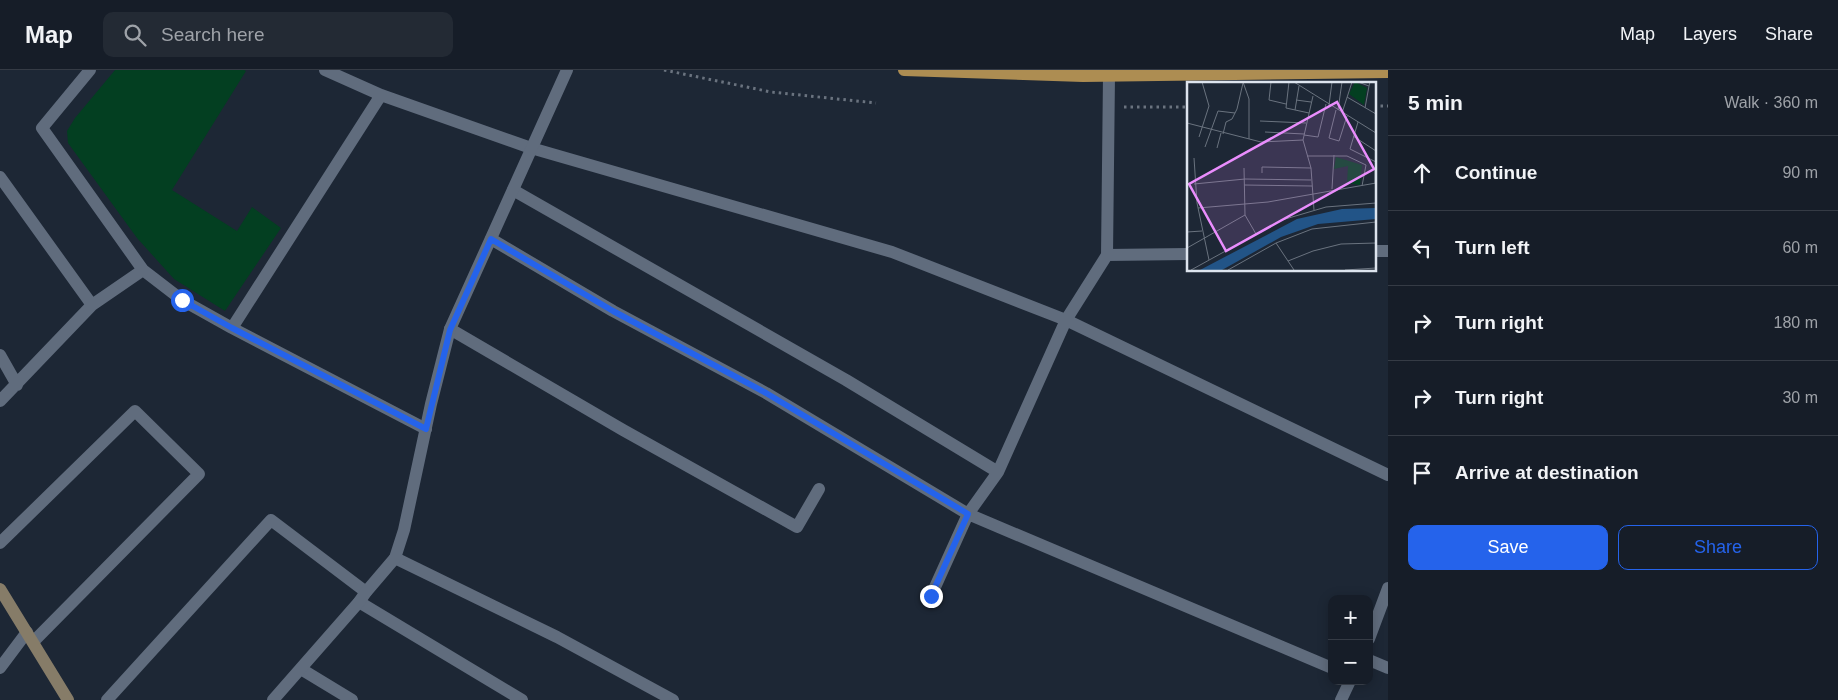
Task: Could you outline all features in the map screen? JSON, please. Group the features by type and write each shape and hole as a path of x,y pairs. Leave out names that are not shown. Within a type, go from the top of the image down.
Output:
{"main road":[{"path":"904,70 1109,76 1388,72"},
{"path":"2,597 30,637 68,700"}],"street":[{"path":"90,70 42,128 143,270 182,300 426,429"},
{"path":"325,70 381,95 531,148 892,252 1066,320 1388,475"},
{"path":"274,700 396,558 450,330 566,70"},
{"path":"931,596 968,514 998,472 1066,320 1108,255 1109,76"},
{"path":"232,328 381,95"},
{"path":"0,177 92,305"},
{"path":"513,190 846,380 998,472"},
{"path":"491,239 613,311 766,393 968,514 1328,666"},
{"path":"1108,255 1187,254"},
{"path":"0,401 92,305 143,270"},
{"path":"450,330 797,527 819,489"},
{"path":"0,355 17,385"},
{"path":"0,543 135,411 199,474 0,668"},
{"path":"107,700 271,520 363,597 522,700"},
{"path":"396,558 557,637 673,700"},
{"path":"1373,628 1388,588"},
{"path":"1373,662 1388,668"},
{"path":"301,669 352,700"},
{"path":"1341,700 1348,685"}],"path":[{"path":"664,70 771,92 876,103"},
{"path":"1109,108 1187,107"}],"green space":[{"path":"115,70 246,71 172,190 237,231 252,207 281,228 225,311 174,279 137,238 68,143 67,131 75,118"}],"route":[{"path":"182,300 426,429 450,330 491,239 613,311 766,393 968,514 931,596"}]}
